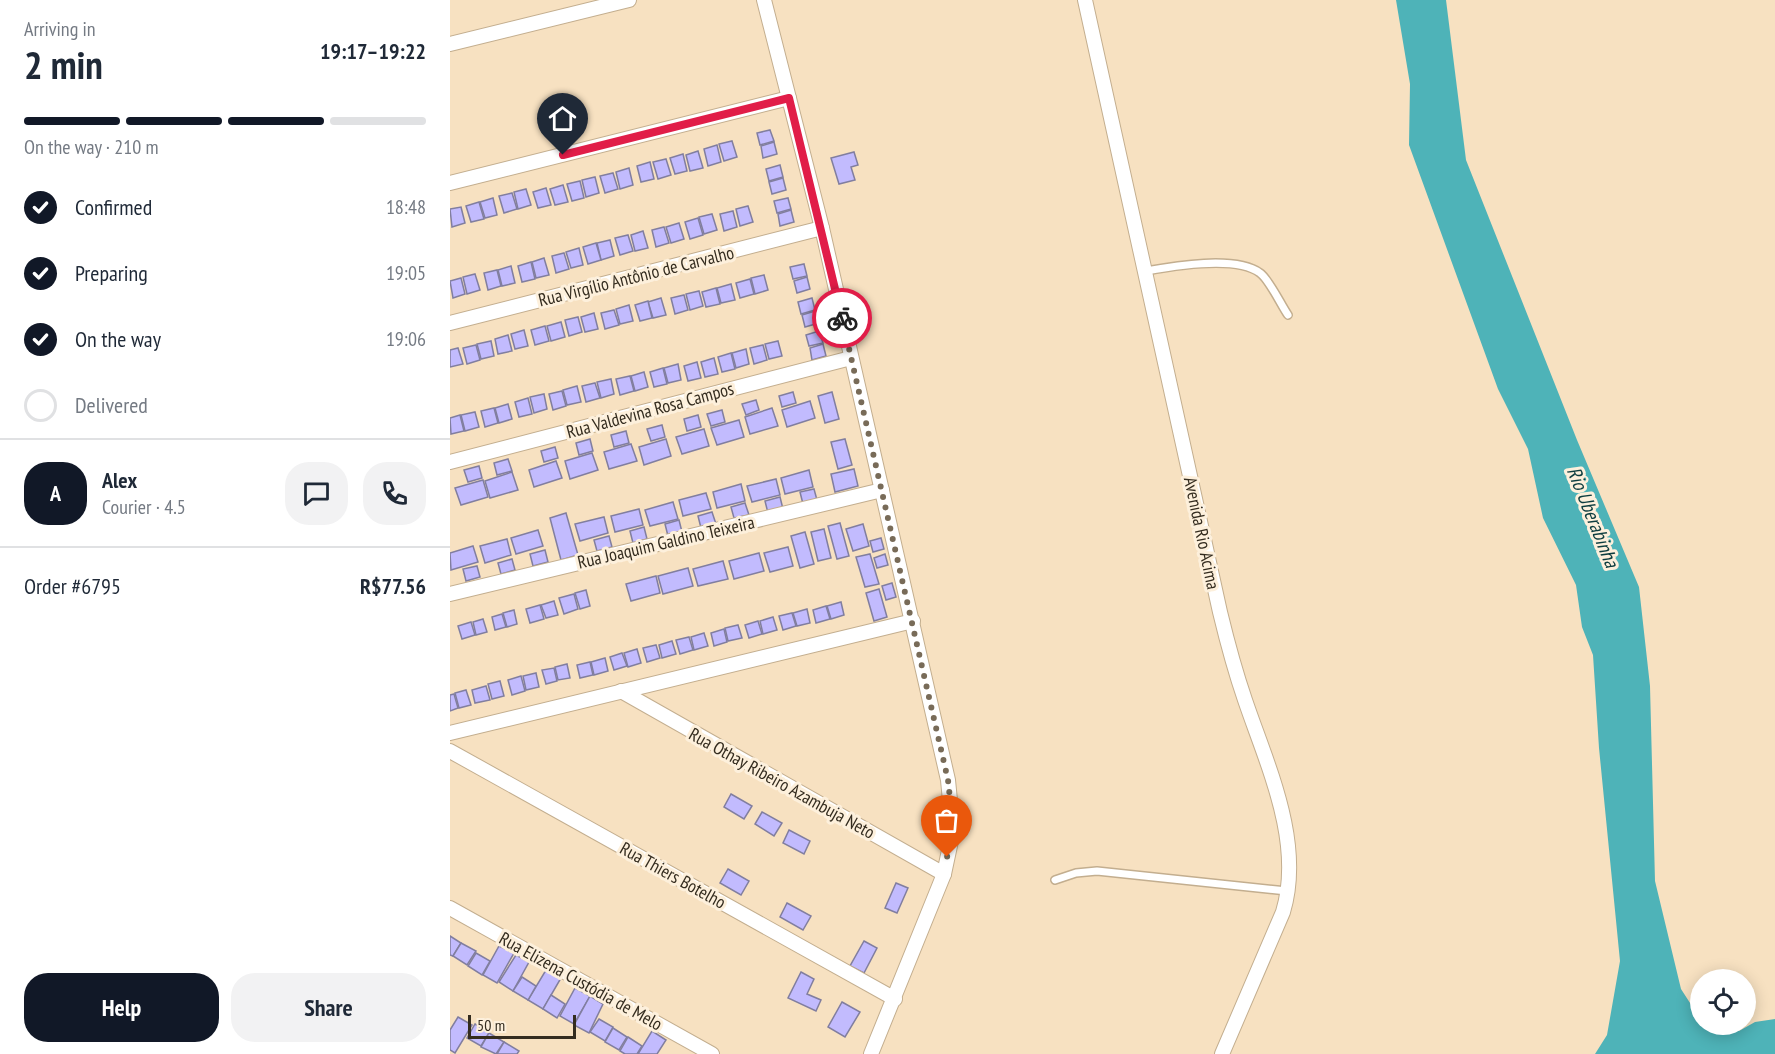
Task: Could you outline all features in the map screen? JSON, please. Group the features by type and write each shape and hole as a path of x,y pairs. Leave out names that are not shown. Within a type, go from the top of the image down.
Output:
{"street":[{"path":"450,44 629,0"},
{"path":"764,0 822,228 948,780 951,841 944,874 871,1054"},
{"name":"Avenida Rio Acima","path":"1085,0 1220,612 1236,673 1278,804 1286,839 1289,891 1283,912 1222,1054"},
{"path":"450,183 789,98"},
{"name":"Rua Virgílio Antônio de Carvalho","path":"450,323 822,228"},
{"name":"Rua Valdevina Rosa Campos","path":"450,462 851,358"},
{"name":"Rua Joaquim Galdino Teixeira","path":"450,594 882,490"},
{"path":"450,733 913,621"},
{"name":"Rua Othay Ribeiro Azambuja Neto","path":"621,691 944,874"},
{"name":"Rua Thiers Botelho","path":"450,751 895,999"},
{"name":"Rua Elizena Custódia de Melo","path":"450,908 712,1054"}],"lane":[{"path":"1146,271 1221,264 1243,266 1261,273 1288,315"},
{"path":"1055,880 1076,873 1096,871 1289,891"}],"water":[{"name":"Rio Uberabinha","path":"1396,0 1446,0 1466,160 1577,440 1639,587 1650,686 1655,881 1681,989 1690,1003 1690,1035 1756,1035 1756,1022 1775,1019 1775,1054 1595,1054 1607,1035 1620,961 1599,748 1593,655 1582,627 1576,585 1543,518 1528,449 1498,389 1409,145 1410,84"}],"building":[{"path":"770,130 774,141 760,145 757,133"},
{"path":"732,141 737,157 724,161 719,144"},
{"path":"774,142 777,154 763,158 761,146"},
{"path":"717,145 721,162 708,166 704,149"},
{"path":"698,151 703,168 690,171 686,155"},
{"path":"854,152 858,165 851,167 855,180 839,184 831,158"},
{"path":"683,154 687,171 675,174 670,158"},
{"path":"666,159 671,175 658,179 653,162"},
{"path":"650,162 654,179 641,182 637,166"},
{"path":"780,165 783,177 769,181 766,169"},
{"path":"629,168 633,185 620,189 616,172"},
{"path":"613,173 618,189 605,193 600,176"},
{"path":"595,177 599,193 586,197 582,180"},
{"path":"783,178 786,190 772,194 769,182"},
{"path":"580,181 584,198 572,201 567,184"},
{"path":"563,185 568,202 555,205 550,189"},
{"path":"546,188 551,205 538,208 533,192"},
{"path":"526,189 531,205 518,209 514,192"},
{"path":"512,193 517,209 504,213 499,196"},
{"path":"493,198 497,215 485,218 480,202"},
{"path":"788,198 791,209 777,213 774,201"},
{"path":"479,202 484,219 471,222 466,206"},
{"path":"748,206 753,222 740,226 736,209"},
{"path":"461,207 465,223 452,227 450,209"},
{"path":"791,210 794,222 780,226 778,214"},
{"path":"733,211 737,227 724,231 720,214"},
{"path":"712,214 717,230 704,234 699,217"},
{"path":"698,218 703,235 690,239 685,222"},
{"path":"679,223 684,239 671,243 666,227"},
{"path":"664,227 669,243 656,247 652,230"},
{"path":"643,231 648,248 635,251 631,235"},
{"path":"628,235 633,251 620,255 615,238"},
{"path":"610,240 614,256 601,260 597,243"},
{"path":"596,243 601,260 588,264 583,247"},
{"path":"579,248 583,265 571,268 566,252"},
{"path":"564,253 569,269 556,273 552,256"},
{"path":"544,258 549,275 536,278 532,262"},
{"path":"531,262 535,279 522,282 518,266"},
{"path":"804,264 807,276 793,279 790,267"},
{"path":"511,266 515,283 502,286 498,270"},
{"path":"497,270 501,286 488,290 484,273"},
{"path":"475,274 480,290 467,294 463,277"},
{"path":"764,275 768,290 755,294 751,278"},
{"path":"807,277 810,289 797,293 794,281"},
{"path":"461,278 465,294 453,298 450,281"},
{"path":"750,279 754,294 740,298 736,283"},
{"path":"731,284 735,300 721,303 717,288"},
{"path":"716,288 720,304 706,307 702,292"},
{"path":"699,291 703,306 690,310 686,294"},
{"path":"684,295 688,310 675,314 671,298"},
{"path":"661,298 666,315 653,318 648,302"},
{"path":"812,298 815,310 801,314 798,302"},
{"path":"648,301 652,318 640,321 635,305"},
{"path":"629,305 633,321 620,324 616,309"},
{"path":"614,310 619,325 605,329 601,313"},
{"path":"815,311 819,323 805,327 802,315"},
{"path":"594,313 598,329 585,332 581,317"},
{"path":"578,317 582,332 569,336 565,320"},
{"path":"561,322 565,337 551,341 547,326"},
{"path":"545,326 549,341 535,345 531,330"},
{"path":"524,330 528,346 515,349 511,334"},
{"path":"819,331 823,343 809,346 806,335"},
{"path":"508,335 512,351 498,354 495,339"},
{"path":"491,341 494,356 481,359 477,344"},
{"path":"778,341 782,356 769,359 765,344"},
{"path":"823,344 826,356 812,360 810,348"},
{"path":"476,345 480,360 467,364 463,348"},
{"path":"763,345 767,360 754,364 750,348"},
{"path":"458,348 463,364 450,367 450,350"},
{"path":"746,349 749,364 736,368 732,353"},
{"path":"731,353 735,369 722,372 718,357"},
{"path":"714,358 718,374 705,377 701,362"},
{"path":"697,362 701,378 688,381 684,366"},
{"path":"678,364 681,380 668,383 664,368"},
{"path":"663,368 667,384 654,387 650,372"},
{"path":"644,372 648,387 635,391 631,376"},
{"path":"630,376 634,391 620,395 616,379"},
{"path":"611,379 614,394 601,398 597,382"},
{"path":"595,383 600,398 586,402 582,386"},
{"path":"577,386 581,402 567,405 563,390"},
{"path":"562,391 566,406 553,410 549,394"},
{"path":"793,392 796,403 782,407 779,396"},
{"path":"832,392 839,419 825,423 818,396"},
{"path":"544,394 547,409 534,413 530,397"},
{"path":"528,398 532,414 519,417 515,402"},
{"path":"756,400 759,410 746,415 742,404"},
{"path":"810,401 815,418 787,427 782,410"},
{"path":"508,404 512,419 499,423 495,408"},
{"path":"494,408 498,423 485,427 481,411"},
{"path":"772,408 778,426 750,434 745,417"},
{"path":"722,410 725,422 711,426 707,414"},
{"path":"475,412 479,427 465,431 461,415"},
{"path":"460,415 464,431 451,434 450,418"},
{"path":"698,415 701,427 687,431 684,419"},
{"path":"739,420 744,437 717,445 711,428"},
{"path":"662,425 665,437 651,441 647,429"},
{"path":"704,429 709,446 682,454 676,437"},
{"path":"626,431 629,443 614,447 611,435"},
{"path":"590,439 593,451 579,455 576,443"},
{"path":"666,439 671,456 644,465 639,447"},
{"path":"845,439 852,465 838,469 831,442"},
{"path":"631,444 637,461 609,469 604,452"},
{"path":"555,447 558,458 544,462 541,451"},
{"path":"592,453 598,470 570,479 565,461"},
{"path":"508,459 512,471 497,475 494,463"},
{"path":"556,461 562,478 534,487 529,470"},
{"path":"479,466 482,478 468,482 464,470"},
{"path":"854,469 858,486 835,492 831,474"},
{"path":"809,470 813,487 785,494 781,478"},
{"path":"512,472 518,490 490,498 485,481"},
{"path":"776,479 780,495 752,502 747,486"},
{"path":"483,480 488,497 461,505 455,488"},
{"path":"741,484 745,501 717,508 713,492"},
{"path":"814,489 817,500 803,504 800,492"},
{"path":"706,493 711,509 683,516 679,500"},
{"path":"780,497 783,509 768,513 765,501"},
{"path":"673,502 678,519 650,526 645,510"},
{"path":"745,503 749,515 734,518 731,507"},
{"path":"639,509 643,525 615,532 611,516"},
{"path":"712,512 716,524 701,528 698,516"},
{"path":"566,513 578,555 561,560 550,518"},
{"path":"604,517 608,533 580,541 575,524"},
{"path":"679,520 682,532 668,536 665,524"},
{"path":"840,523 849,556 837,559 828,526"},
{"path":"863,524 869,546 853,551 846,529"},
{"path":"644,527 647,539 633,543 630,531"},
{"path":"824,529 831,558 818,561 811,532"},
{"path":"538,530 543,546 516,554 511,538"},
{"path":"805,532 814,564 800,568 791,536"},
{"path":"609,536 612,547 597,551 594,540"},
{"path":"881,538 884,549 873,552 870,541"},
{"path":"507,539 511,555 485,563 480,546"},
{"path":"473,546 478,562 451,570 450,553"},
{"path":"788,547 793,566 770,572 764,553"},
{"path":"545,550 548,562 533,566 530,554"},
{"path":"759,553 764,571 734,579 729,561"},
{"path":"870,554 879,584 865,587 856,557"},
{"path":"885,554 888,565 877,568 874,558"},
{"path":"512,559 515,570 501,574 498,563"},
{"path":"723,561 728,579 698,586 693,569"},
{"path":"477,566 480,577 466,581 463,569"},
{"path":"688,568 693,586 663,594 658,576"},
{"path":"656,576 660,593 631,601 626,584"},
{"path":"892,583 896,597 886,600 882,586"},
{"path":"879,589 887,617 874,621 866,593"},
{"path":"586,590 590,606 580,609 575,593"},
{"path":"574,594 578,609 564,614 559,598"},
{"path":"554,601 558,615 546,618 541,605"},
{"path":"841,602 844,615 831,619 827,606"},
{"path":"540,605 544,619 530,623 526,609"},
{"path":"826,606 830,619 816,623 813,610"},
{"path":"807,609 810,623 797,626 793,613"},
{"path":"514,610 517,624 507,627 503,613"},
{"path":"792,613 796,626 783,630 779,616"},
{"path":"502,614 506,627 495,630 492,617"},
{"path":"773,617 777,630 763,634 760,621"},
{"path":"483,619 487,632 476,635 473,622"},
{"path":"758,621 762,634 749,638 745,625"},
{"path":"471,622 475,635 462,639 458,626"},
{"path":"738,625 742,638 728,641 725,628"},
{"path":"724,629 727,642 714,646 711,633"},
{"path":"704,633 708,646 694,650 691,637"},
{"path":"689,637 693,650 680,654 676,640"},
{"path":"672,641 676,654 662,658 659,645"},
{"path":"656,645 660,658 647,662 643,648"},
{"path":"637,649 641,663 628,667 624,653"},
{"path":"622,653 627,666 614,670 610,657"},
{"path":"605,658 608,671 594,675 591,662"},
{"path":"590,662 593,675 580,678 577,665"},
{"path":"567,664 570,678 558,680 555,667"},
{"path":"554,668 557,681 546,684 542,670"},
{"path":"536,673 539,687 526,690 523,676"},
{"path":"521,676 525,691 512,695 508,680"},
{"path":"500,681 504,696 492,699 488,684"},
{"path":"486,686 490,700 475,703 472,690"},
{"path":"466,690 471,705 459,708 455,693"},
{"path":"454,694 458,708 450,711 450,695"},
{"path":"731,794 752,806 744,819 724,807"},
{"path":"762,812 782,823 774,836 755,824"},
{"path":"789,830 810,841 804,854 783,843"},
{"path":"728,869 749,881 741,895 720,883"},
{"path":"896,883 908,888 897,913 885,908"},
{"path":"787,903 811,916 803,930 780,917"},
{"path":"450,936 461,943 453,956 450,955"},
{"path":"864,941 877,948 864,973 850,966"},
{"path":"461,943 476,951 467,965 453,956"},
{"path":"499,946 514,953 497,983 483,975"},
{"path":"476,953 490,961 482,975 468,966"},
{"path":"516,955 529,962 513,991 499,982"},
{"path":"546,970 561,978 543,1009 528,1000"},
{"path":"801,972 814,979 807,994 821,1000 816,1011 788,998"},
{"path":"522,977 536,986 528,1000 513,991"},
{"path":"575,988 590,996 574,1024 560,1016"},
{"path":"551,995 565,1004 557,1018 543,1009"},
{"path":"590,996 603,1004 589,1033 574,1025"},
{"path":"842,1002 860,1012 845,1037 828,1027"},
{"path":"458,1017 472,1025 455,1053 450,1050 450,1030"},
{"path":"599,1019 613,1027 605,1041 590,1032"},
{"path":"475,1024 489,1033 481,1046 467,1038"},
{"path":"613,1028 627,1037 619,1050 605,1042"},
{"path":"652,1031 666,1040 657,1054 638,1054"},
{"path":"489,1033 504,1042 496,1054 481,1047"},
{"path":"628,1037 642,1046 637,1054 625,1054 620,1051"},
{"path":"504,1042 519,1051 517,1054 497,1054"}],"way so far":[{"path":"842,318 948,780 951,841 947,857"}],"route":[{"path":"563,155 789,98 842,318"}]}
